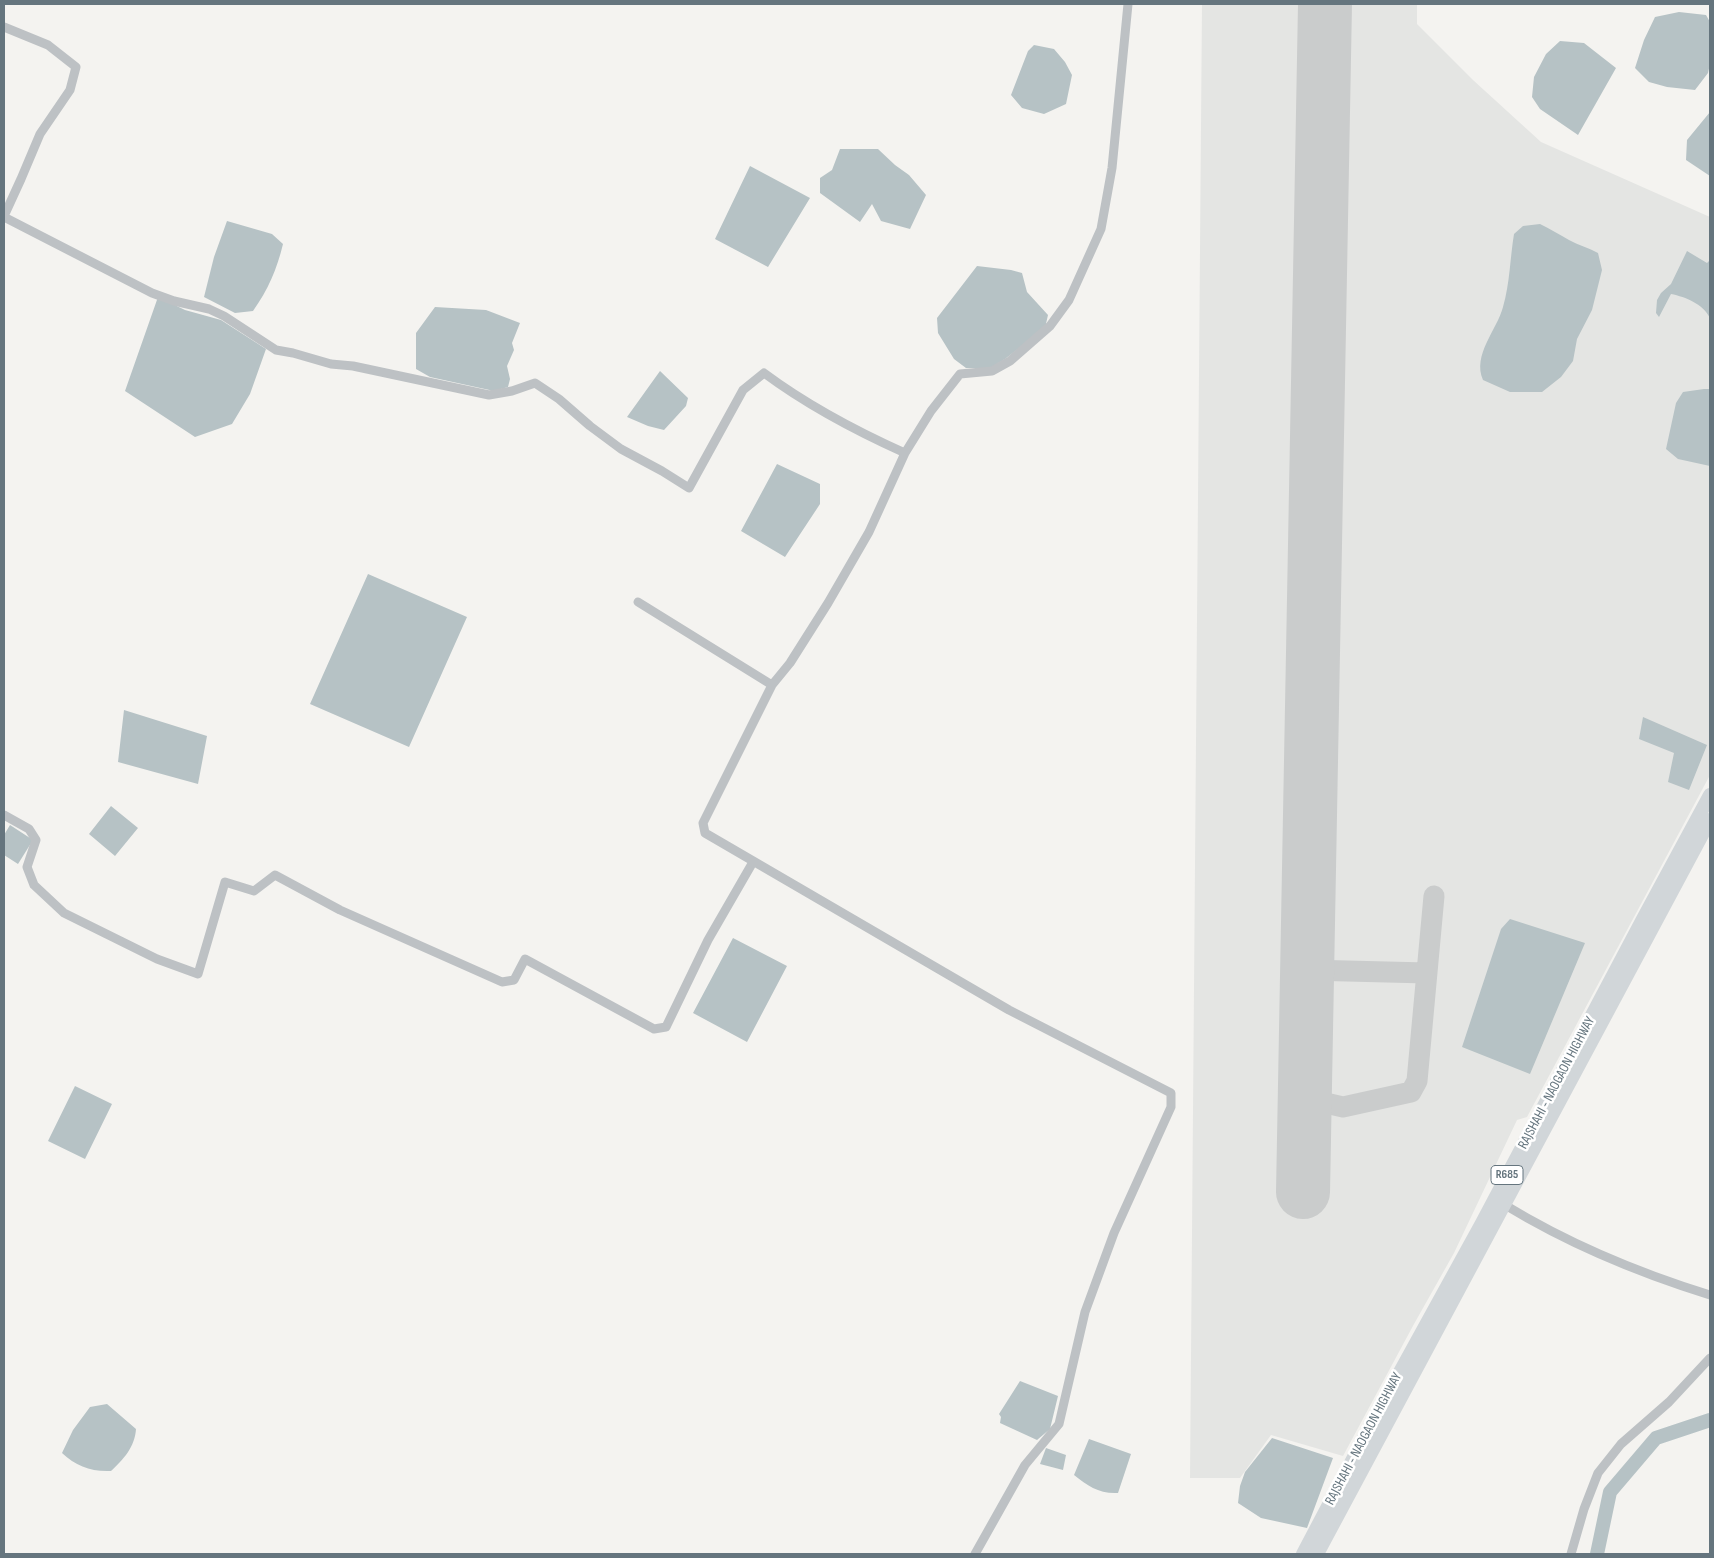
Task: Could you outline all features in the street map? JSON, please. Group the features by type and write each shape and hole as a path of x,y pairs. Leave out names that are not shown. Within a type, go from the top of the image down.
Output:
{"main road":[{"name":"RAJSHAHI - NAOGAON HIGHWAY","path":"1317,1554 1643,919 1710,796"},
{"name":"RAJSHAHI - NAOGAON HIGHWAY","path":"1303,1554 1372,1423 1487,1226 1505,1205 1710,820"}],"street":[{"path":"975,1554 1025,1465 1059,1424 1085,1312 1114,1233 1171,1106 1171,1093 1009,1010 705,833 703,823 772,686 790,663 809,633 869,532 905,453 931,411 960,374 992,371 1010,361 1050,326 1069,300 1101,229 1112,168 1128,4"},
{"path":"4,26 48,45 76,68 70,90 40,134 4,217 152,293 216,312 276,350 294,353 331,364 353,366 489,395 512,391 535,383 559,399 590,426 621,449 662,470 689,488 743,390 764,373 867,436 905,453"},
{"path":"638,602 772,686"},
{"path":"4,815 29,830 36,840 27,867 34,885 64,914 157,960 198,974 225,882 254,891 276,875 340,910 502,982 514,980 525,959 654,1029 666,1027 708,940 753,862"},
{"path":"1505,1205 1542,1228 1619,1262 1676,1285 1710,1295"},
{"path":"1571,1554 1584,1509 1598,1473 1621,1444 1669,1402 1710,1358"}],"shaded area":[{"path":"1202,4 1417,4 1417,24 1473,80 1541,142 1710,217 1710,775 1527,1117 1517,1120 1454,1253 1343,1456 1271,1435 1240,1478 1190,1478"},
{"path":"1679,12 1706,15 1710,22 1710,64 1708,73 1695,90 1667,87 1649,82 1635,68 1644,40 1655,17"},
{"path":"1560,41 1584,43 1616,68 1578,135 1540,109 1532,97 1534,77 1546,54"},
{"path":"1034,45 1054,49 1065,62 1072,75 1066,104 1044,114 1022,108 1011,95 1028,51"},
{"path":"1710,112 1710,176 1686,160 1687,140"},
{"path":"840,149 878,149 909,175 926,195 910,229 881,221 872,204 860,222 820,193 820,178 832,170"},
{"path":"750,166 810,198 768,267 715,239"},
{"path":"227,221 272,234 283,244 271,279 253,311 235,313 204,297 214,257"},
{"path":"1540,224 1572,242 1598,253 1602,270 1592,310 1577,339 1573,361 1561,377 1542,392 1510,392 1483,380 1480,371 1481,361 1483,352 1503,307 1509,280 1514,234 1523,226"},
{"path":"1687,251 1707,263 1710,260 1710,318 1694,302 1671,294 1659,317 1656,313 1657,300 1661,293 1671,284"},
{"path":"977,266 1022,273 1027,292 1048,315 1045,328 1005,359 990,368 966,368 954,359 938,333 937,318"},
{"path":"158,297 185,310 221,320 266,349 250,394 232,424 195,437 125,391"},
{"path":"435,307 486,310 520,323 512,343 514,350 507,366 510,379 508,387 494,391 430,377 416,369 416,333"},
{"path":"660,371 688,398 686,406 664,430 648,426 627,417"},
{"path":"1710,389 1710,466 1678,459 1666,449 1676,403 1683,392"},
{"path":"777,464 820,484 820,504 785,557 741,531"},
{"path":"368,574 467,617 409,747 310,704"},
{"path":"124,710 207,736 198,784 118,762"},
{"path":"1643,717 1707,745 1689,790 1668,782 1674,753 1639,739"},
{"path":"111,806 138,828 115,856 89,834"},
{"path":"10,825 33,840 18,864 4,855 4,835"},
{"path":"1510,919 1585,943 1530,1074 1462,1047 1501,929"},
{"path":"733,938 787,966 747,1042 693,1013"},
{"path":"75,1086 112,1104 85,1159 48,1141"},
{"path":"1020,1381 1058,1396 1050,1429 1037,1440 1000,1423 1001,1417 999,1414"},
{"path":"107,1404 136,1429 128,1453 111,1471 90,1469 78,1465 62,1453 73,1430 90,1407"},
{"path":"1272,1438 1333,1458 1307,1528 1261,1518 1238,1503 1240,1486 1245,1472"},
{"path":"1089,1439 1131,1454 1118,1493 1105,1492 1094,1488 1074,1475"},
{"path":"1046,1448 1066,1455 1063,1470 1040,1464"}],"waterway":[{"path":"1597,1554 1610,1492 1656,1438 1710,1420"}],"taxiway":[{"path":"1304,1091 1317,1101 1343,1107 1411,1092 1417,1081 1434,896"},
{"path":"1307,970 1427,973"}],"runway":[{"path":"1303,1192 1325,4"}]}
